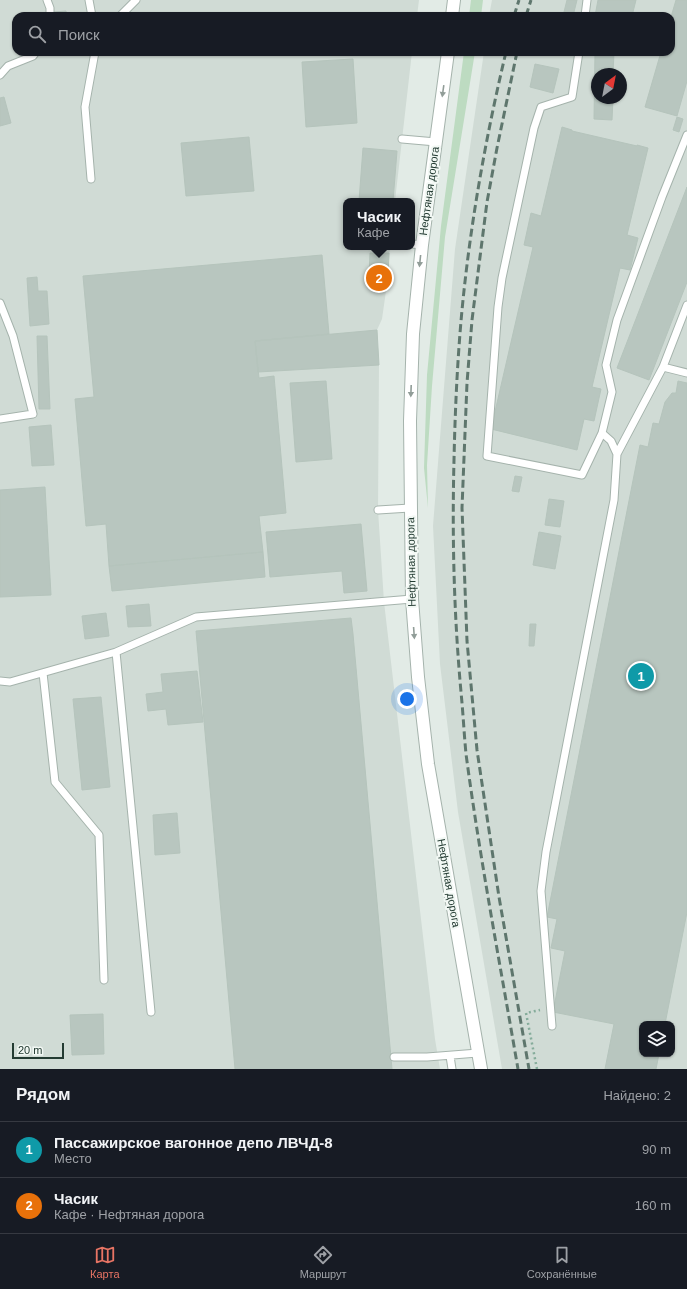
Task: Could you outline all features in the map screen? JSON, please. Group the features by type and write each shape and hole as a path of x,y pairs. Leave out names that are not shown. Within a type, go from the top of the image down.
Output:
{"street":[{"path":"452,12 454,0"},
{"name":"Нефтяная дорога","path":"447,56 436,142 417,244 410,421 412,599 418,677 428,764 481,1069"}],"lane":[{"path":"47,0 50,12"},
{"path":"89,0 91,12"},
{"path":"124,12 136,0"},
{"path":"586,12 587,0"},
{"path":"0,75 8,66 34,56"},
{"path":"91,179 85,107 94,56"},
{"path":"578,56 572,97 542,107 534,128 502,278 498,307 487,456 582,475 602,433 612,392 606,366 617,320 662,197 687,136"},
{"path":"402,140 436,142"},
{"path":"0,303 13,336 33,414 0,419"},
{"path":"552,1026 541,891 546,852 614,500 617,454 663,367 687,305"},
{"path":"663,367 687,373"},
{"path":"602,433 611,441 617,454"},
{"path":"378,510 410,508"},
{"path":"0,681 10,682 116,652 196,617 412,599"},
{"path":"116,652 151,1012"},
{"path":"43,673 55,782 99,834 104,980"},
{"path":"394,1057 450,1056 478,1053"},
{"path":"450,1056 452,1069"}],"path":[{"path":"537,1069 526,1013 550,1008"}],"shaded area":[{"path":"0,0 419,0 418,12 12,12 12,56 412,56 395,198 343,198 343,250 390,250 388,277 382,319 377,330 379,365 378,510 384,602 435,1039 440,1069 0,1069"},
{"path":"492,0 687,0 687,1069 502,1069 458,812 440,664 433,526 455,249 483,56 675,56 675,12 490,12"}],"green space":[{"path":"471,0 483,0 482,12 470,12"},
{"path":"463,56 474,56 445,237 432,386 427,465 428,508 424,468 427,375 441,226"}],"building":[{"path":"567,0 577,0 574,12 564,12"},
{"path":"598,0 636,0 633,12 596,12"},
{"path":"676,0 687,0 687,81 677,116 645,107 660,56 675,56 675,12 672,12"},
{"path":"595,56 614,56 613,68 595,68"},
{"path":"353,59 357,123 306,127 302,62"},
{"path":"535,64 559,69 553,93 530,87"},
{"path":"4,97 11,123 0,126 0,98"},
{"path":"594,104 613,104 612,120 594,119"},
{"path":"677,117 683,119 679,132 673,130"},
{"path":"562,127 572,131 648,148 627,235 638,238 630,270 620,268 592,387 601,389 594,421 584,419 577,450 491,429 533,247 524,245 531,213 541,216"},
{"path":"249,137 254,191 186,196 181,143"},
{"path":"363,148 397,151 393,198 359,198"},
{"path":"687,187 687,282 649,380 617,368"},
{"path":"370,253 389,253 388,277 369,276"},
{"path":"322,255 329,334 255,341 259,378 274,376 286,513 259,516 263,552 109,566 106,524 86,526 75,399 94,397 83,276"},
{"path":"37,277 38,291 47,291 49,324 30,326 27,278"},
{"path":"377,330 379,365 258,372 255,341"},
{"path":"37,336 47,336 50,409 39,409"},
{"path":"326,381 332,459 296,462 290,383"},
{"path":"678,381 687,383 687,912 666,1021 639,1021 639,1057 658,1057 656,1069 605,1069 614,1024 553,1012 565,951 551,948 557,919 547,917 640,445 648,447 653,423 659,424 665,402 672,393 676,393"},
{"path":"51,425 54,465 32,466 29,427"},
{"path":"515,476 522,477 519,492 512,491"},
{"path":"45,487 51,595 0,597 0,490"},
{"path":"549,499 564,501 560,527 545,525"},
{"path":"361,524 367,591 344,593 342,571 270,577 266,532"},
{"path":"539,532 561,536 555,569 533,565"},
{"path":"263,552 265,577 112,591 109,566"},
{"path":"149,604 151,626 128,627 126,606"},
{"path":"106,613 109,636 85,639 82,616"},
{"path":"351,618 392,1069 235,1069 196,631"},
{"path":"530,624 536,624 534,646 529,646"},
{"path":"197,671 203,722 168,725 166,709 148,711 146,694 163,692 161,674"},
{"path":"101,697 110,787 82,790 73,699"},
{"path":"177,813 180,853 155,855 153,815"},
{"path":"103,1014 104,1054 72,1055 70,1015"}],"railway":[{"path":"515,12 519,0"},
{"path":"527,12 531,0"},
{"path":"505,56 491,118 473,220 464,287 456,408 453,489 453,547 455,605 466,754 484,872 518,1069"},
{"path":"516,56 487,202 472,320 467,383 462,508 467,641 477,750 499,897 529,1069"}],"place":[{"name":"Часик","path":"379,278"},
{"name":"Пассажирское вагонное депо ЛВЧД-8","path":"641,676"}]}
